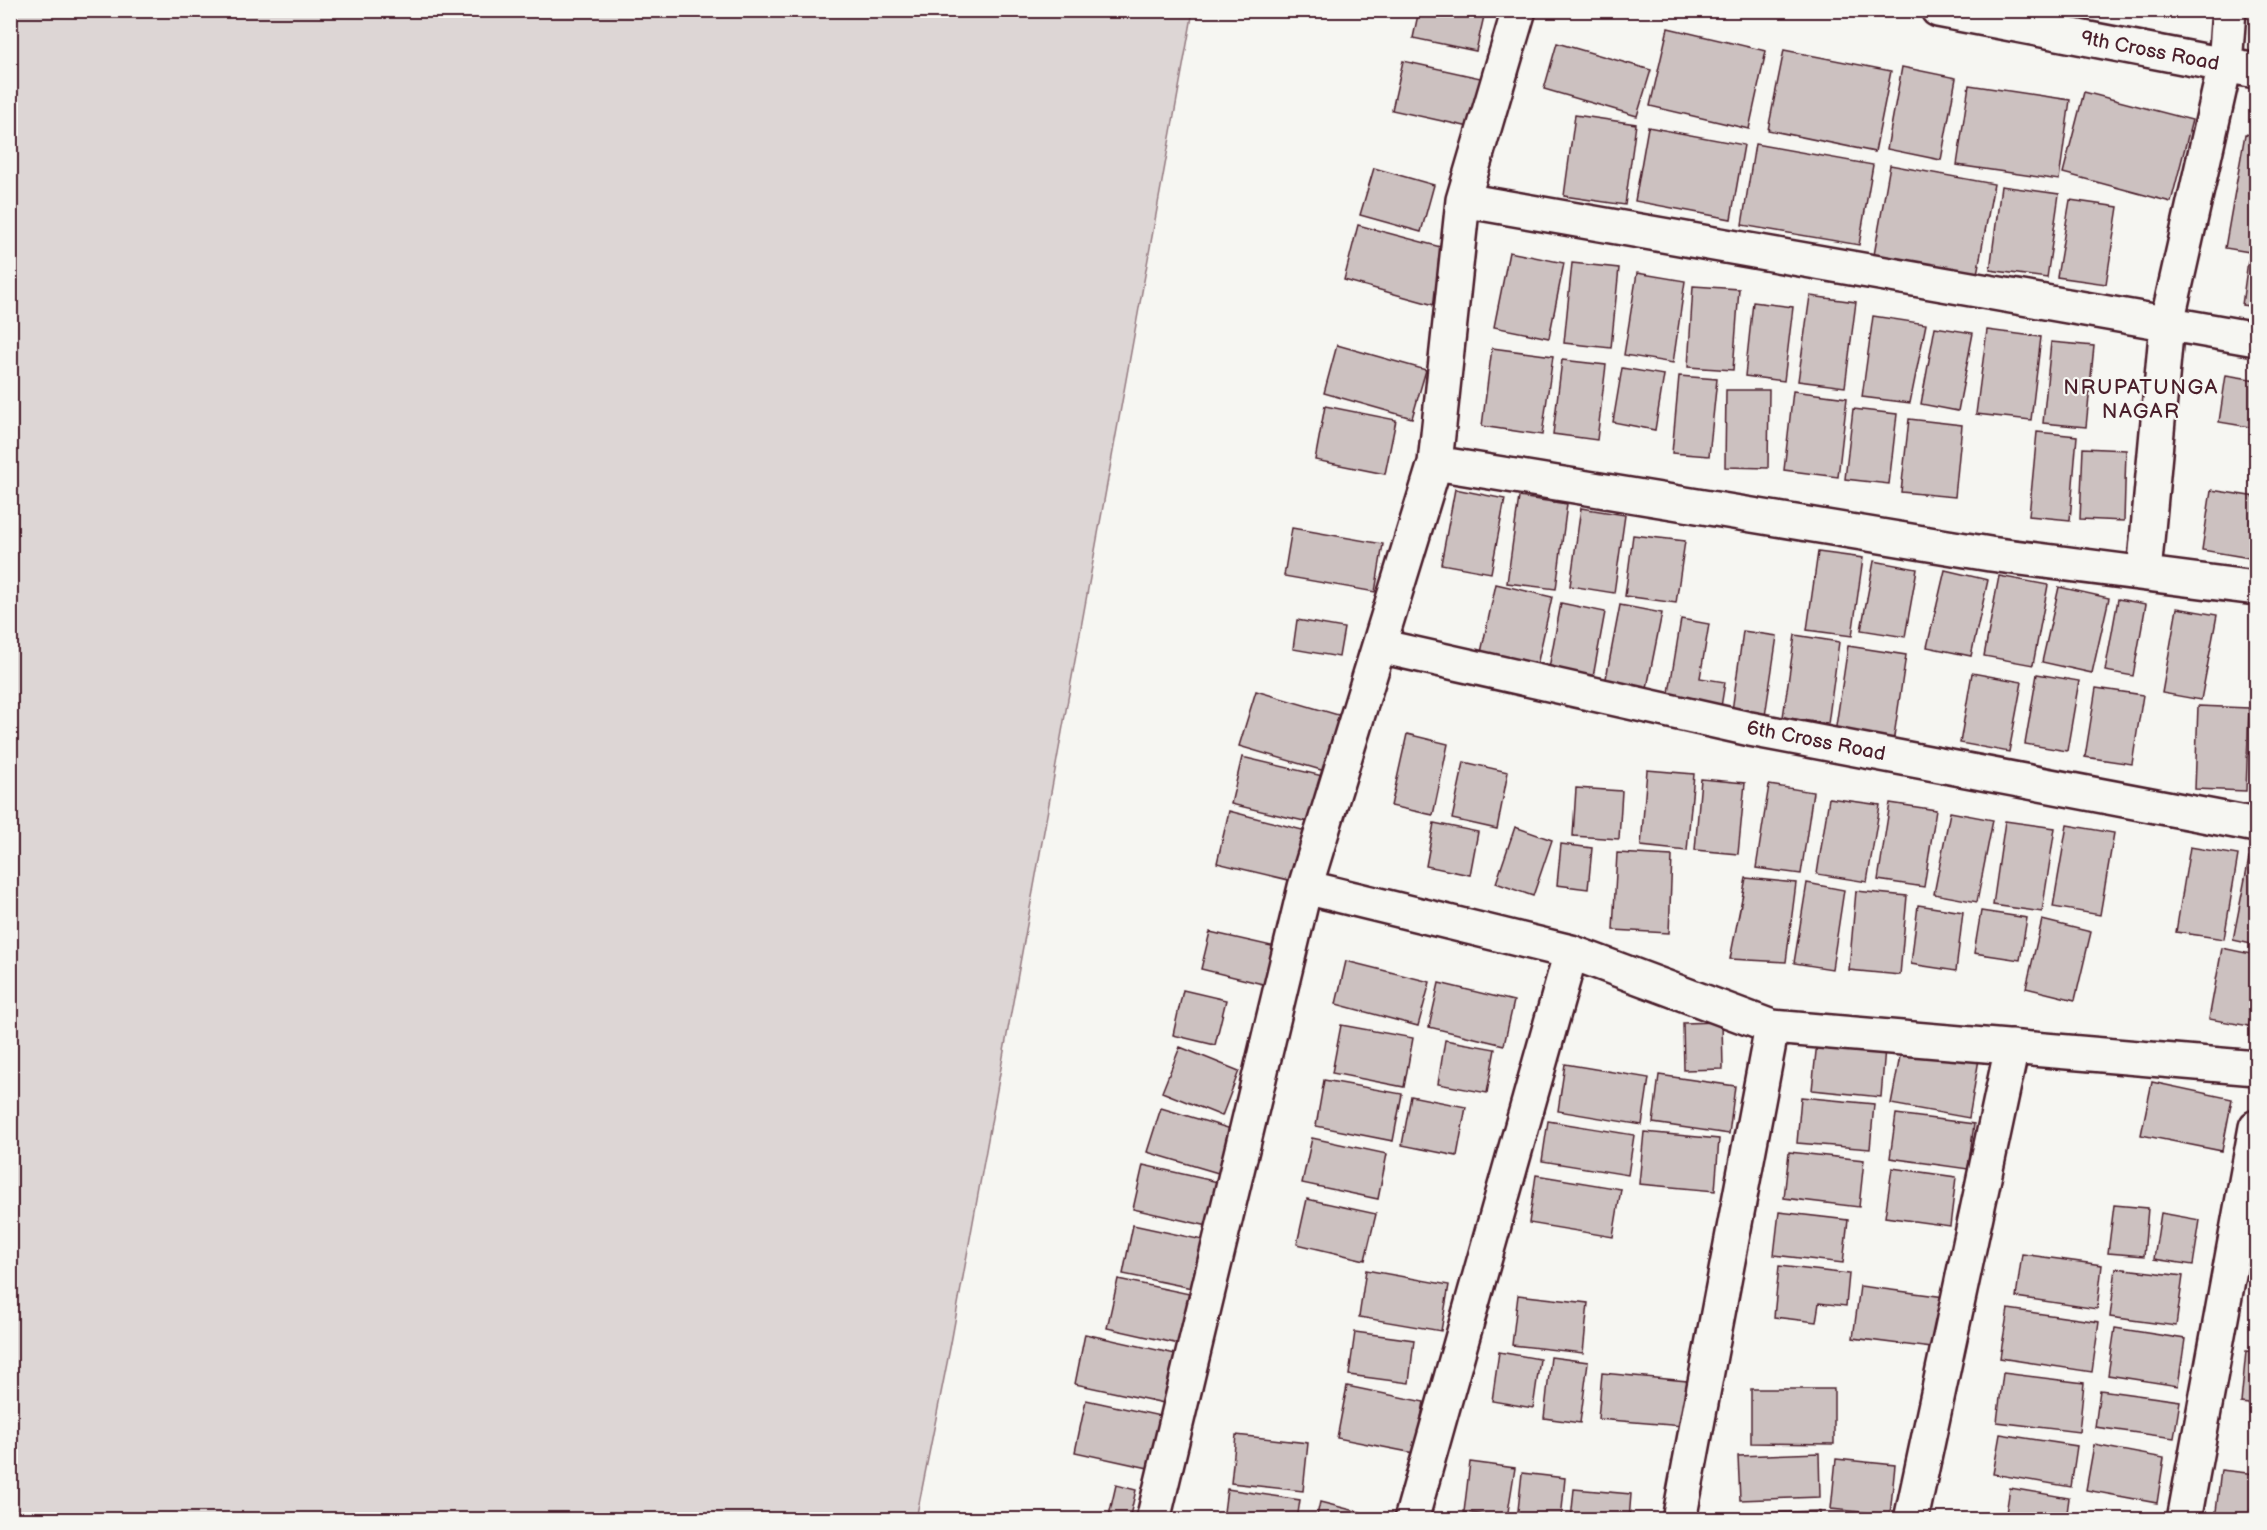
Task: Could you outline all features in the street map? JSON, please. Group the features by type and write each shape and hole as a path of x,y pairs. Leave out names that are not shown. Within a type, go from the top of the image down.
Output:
{"street":[{"path":"1153,1520 1305,887 1435,463 1463,200 1519,10"},
{"name":"9th Cross Road","path":"1938,10 2256,71"},
{"path":"2144,573 2167,323 2224,65 2229,10"},
{"path":"1463,200 2256,339"},
{"path":"1435,463 1990,554 2256,588"},
{"name":"6th Cross Road","path":"1378,646 1750,729 2256,825"},
{"path":"1305,887 1571,952 1773,1027 2256,1068"},
{"path":"1411,1520 1571,952"},
{"path":"1679,1520 1773,1027"},
{"path":"1911,1520 2012,1047"},
{"path":"2184,1520 2256,1126"}],"shaded area":[{"path":"10,11 1193,11 951,1343 916,1519 11,1519"}],"building":[{"path":"1419,10 1459,10 1484,16 1476,51 1413,38"},
{"path":"1668,28 1766,51 1749,129 1650,106"},
{"path":"1557,43 1651,70 1637,116 1544,89"},
{"path":"1784,50 1891,71 1875,152 1768,130"},
{"path":"1403,61 1485,79 1474,128 1392,110"},
{"path":"1902,67 1956,78 1941,160 1887,149"},
{"path":"1969,85 2070,100 2059,180 1957,165"},
{"path":"2084,92 2192,120 2171,202 2063,173"},
{"path":"1575,115 1636,124 1625,205 1564,196"},
{"path":"1648,127 1744,145 1731,219 1635,201"},
{"path":"2245,134 2256,136 2256,253 2225,248"},
{"path":"1755,144 1873,165 1859,245 1742,225"},
{"path":"1890,165 1994,184 1977,274 1874,255"},
{"path":"1374,168 1434,185 1421,232 1360,215"},
{"path":"2001,186 2059,194 2047,278 1990,270"},
{"path":"2070,200 2118,207 2106,284 2057,277"},
{"path":"1358,225 1448,249 1434,305 1344,280"},
{"path":"1509,252 1564,263 1549,338 1494,327"},
{"path":"2248,261 2256,263 2256,307 2242,305"},
{"path":"1572,263 1619,268 1611,348 1564,343"},
{"path":"1637,273 1685,281 1673,363 1624,355"},
{"path":"1693,286 1739,289 1733,370 1688,367"},
{"path":"1810,296 1856,302 1845,387 1798,381"},
{"path":"1753,302 1793,307 1784,381 1745,376"},
{"path":"1873,316 1926,324 1910,403 1862,397"},
{"path":"1935,327 1973,333 1958,411 1921,404"},
{"path":"1987,330 2041,337 2031,420 1976,414"},
{"path":"2051,342 2094,346 2086,427 2043,423"},
{"path":"1337,345 1426,370 1412,418 1324,393"},
{"path":"1492,348 1553,356 1542,435 1482,426"},
{"path":"1562,360 1606,365 1597,440 1553,434"},
{"path":"1622,368 1664,375 1655,430 1613,422"},
{"path":"2226,375 2256,380 2256,428 2219,422"},
{"path":"1679,376 1717,379 1709,456 1672,453"},
{"path":"1726,390 1769,390 1768,468 1725,467"},
{"path":"1793,391 1847,398 1838,477 1784,470"},
{"path":"1325,406 1396,420 1385,474 1315,460"},
{"path":"1853,409 1897,414 1889,484 1845,479"},
{"path":"1909,419 1962,425 1955,497 1901,492"},
{"path":"2037,432 2077,436 2070,520 2029,516"},
{"path":"2083,448 2126,450 2124,521 2080,519"},
{"path":"1455,489 1505,499 1491,573 1441,564"},
{"path":"2211,490 2256,497 2256,559 2202,550"},
{"path":"1519,497 1567,504 1556,589 1507,583"},
{"path":"1581,508 1625,515 1614,593 1570,586"},
{"path":"1292,528 1383,544 1375,592 1284,576"},
{"path":"1633,535 1685,541 1676,603 1625,596"},
{"path":"1818,552 1863,558 1852,636 1807,630"},
{"path":"1874,561 1917,569 1905,637 1861,630"},
{"path":"1945,570 1988,580 1971,656 1927,647"},
{"path":"1999,576 2048,585 2033,665 1984,656"},
{"path":"1496,584 1552,597 1536,670 1480,657"},
{"path":"2059,587 2109,598 2092,673 2042,662"},
{"path":"2118,599 2146,604 2133,676 2105,671"},
{"path":"1561,603 1605,612 1593,677 1549,668"},
{"path":"1620,605 1662,613 1644,703 1603,694"},
{"path":"2177,608 2217,615 2201,700 2162,693"},
{"path":"1681,619 1709,624 1700,678 1725,682 1720,713 1667,705"},
{"path":"1297,620 1344,628 1339,657 1293,649"},
{"path":"1743,631 1777,636 1765,716 1732,711"},
{"path":"1795,635 1839,642 1828,724 1783,717"},
{"path":"1848,646 1906,655 1893,743 1835,733"},
{"path":"1972,673 2022,682 2009,752 1960,743"},
{"path":"2037,674 2079,681 2067,751 2025,744"},
{"path":"2096,688 2143,695 2132,764 2085,757"},
{"path":"1256,691 1345,717 1328,772 1239,746"},
{"path":"2198,706 2249,708 2246,791 2195,789"},
{"path":"1407,734 1448,744 1433,815 1391,806"},
{"path":"1242,757 1327,777 1317,824 1231,804"},
{"path":"1464,762 1508,772 1497,829 1452,819"},
{"path":"1647,770 1694,774 1687,851 1641,846"},
{"path":"1701,779 1745,783 1738,854 1695,850"},
{"path":"1769,785 1813,792 1801,874 1756,868"},
{"path":"1576,788 1622,791 1619,839 1573,836"},
{"path":"1829,798 1880,805 1867,882 1817,874"},
{"path":"1890,803 1936,810 1924,887 1878,880"},
{"path":"1229,811 1310,832 1297,882 1217,863"},
{"path":"1950,812 1993,820 1977,902 1934,894"},
{"path":"2005,821 2055,828 2042,912 1993,905"},
{"path":"1434,823 1478,832 1470,875 1426,866"},
{"path":"2067,825 2114,833 2100,915 2053,907"},
{"path":"1515,827 1552,840 1533,896 1496,883"},
{"path":"1561,844 1592,848 1588,889 1557,885"},
{"path":"2190,847 2238,855 2224,939 2176,932"},
{"path":"1617,853 1672,856 1669,933 1613,930"},
{"path":"2249,858 2256,859 2256,945 2233,940"},
{"path":"1746,878 1796,883 1786,962 1730,959"},
{"path":"1807,883 1844,890 1832,969 1794,963"},
{"path":"1856,891 1907,896 1900,975 1849,970"},
{"path":"1918,905 1963,912 1956,971 1911,964"},
{"path":"1981,911 2027,918 2020,960 1974,953"},
{"path":"2042,920 2091,932 2075,1000 2026,988"},
{"path":"1210,932 1280,948 1271,986 1201,969"},
{"path":"2222,948 2256,955 2256,982 2249,1026 2209,1019"},
{"path":"1346,961 1430,982 1418,1026 1336,1004"},
{"path":"1439,983 1514,1001 1504,1045 1429,1027"},
{"path":"1183,990 1226,1000 1215,1045 1173,1035"},
{"path":"1722,1022 1723,1069 1684,1070 1683,1023"},
{"path":"1341,1025 1413,1038 1404,1087 1332,1073"},
{"path":"1445,1040 1495,1049 1487,1093 1438,1084"},
{"path":"1817,1042 1885,1048 1881,1097 1812,1090"},
{"path":"1902,1045 1979,1059 1969,1118 1891,1104"},
{"path":"1180,1047 1239,1071 1222,1116 1162,1092"},
{"path":"1565,1064 1649,1078 1642,1125 1558,1111"},
{"path":"1659,1075 1735,1086 1729,1134 1653,1123"},
{"path":"1324,1080 1402,1094 1393,1141 1316,1126"},
{"path":"2152,1082 2232,1099 2222,1151 2141,1135"},
{"path":"1411,1096 1466,1107 1457,1156 1402,1145"},
{"path":"1801,1097 1874,1104 1870,1149 1797,1143"},
{"path":"1161,1108 1238,1131 1225,1175 1147,1152"},
{"path":"1896,1114 1974,1124 1968,1169 1890,1158"},
{"path":"1548,1121 1634,1135 1628,1175 1542,1161"},
{"path":"1644,1132 1719,1139 1715,1191 1639,1184"},
{"path":"1312,1138 1387,1154 1378,1199 1302,1183"},
{"path":"1789,1152 1864,1160 1859,1207 1784,1198"},
{"path":"1143,1165 1227,1184 1217,1228 1133,1209"},
{"path":"1892,1168 1956,1177 1950,1226 1885,1217"},
{"path":"1536,1175 1621,1189 1613,1237 1529,1223"},
{"path":"1307,1199 1376,1214 1365,1260 1297,1244"},
{"path":"2114,1205 2148,1208 2144,1256 2108,1253"},
{"path":"1779,1212 1848,1220 1843,1263 1774,1255"},
{"path":"2161,1213 2200,1220 2193,1265 2154,1259"},
{"path":"1133,1225 1212,1242 1202,1290 1123,1274"},
{"path":"2022,1254 2102,1265 2097,1309 2016,1297"},
{"path":"1779,1266 1849,1274 1846,1306 1819,1303 1816,1322 1774,1317"},
{"path":"2116,1268 2183,1276 2176,1326 2110,1317"},
{"path":"1366,1270 1449,1285 1441,1331 1359,1317"},
{"path":"1118,1279 1199,1296 1188,1346 1107,1328"},
{"path":"1860,1286 1945,1297 1939,1349 1853,1338"},
{"path":"1518,1295 1588,1303 1583,1353 1512,1345"},
{"path":"2008,1309 2099,1322 2092,1372 2000,1358"},
{"path":"2115,1328 2185,1339 2178,1386 2108,1375"},
{"path":"1355,1332 1414,1340 1409,1383 1349,1375"},
{"path":"1085,1334 1180,1355 1169,1404 1075,1384"},
{"path":"2246,1351 2256,1352 2256,1405 2241,1403"},
{"path":"1499,1352 1540,1359 1533,1408 1492,1401"},
{"path":"1551,1357 1588,1362 1580,1423 1544,1418"},
{"path":"1602,1373 1687,1381 1683,1426 1598,1419"},
{"path":"2003,1373 2084,1383 2079,1432 1997,1422"},
{"path":"1347,1386 1424,1402 1414,1453 1337,1438"},
{"path":"1751,1389 1834,1389 1834,1444 1751,1443"},
{"path":"2100,1390 2180,1401 2174,1438 2095,1427"},
{"path":"1086,1400 1165,1417 1153,1469 1075,1452"},
{"path":"2000,1434 2077,1446 2071,1487 1993,1474"},
{"path":"1236,1435 1308,1443 1303,1491 1231,1483"},
{"path":"2094,1445 2164,1458 2157,1503 2086,1490"},
{"path":"1819,1453 1820,1497 1740,1500 1738,1456"},
{"path":"1836,1459 1895,1465 1890,1515 1831,1509"},
{"path":"1470,1462 1515,1468 1507,1518 1464,1512"},
{"path":"2221,1470 2256,1474 2256,1509 2251,1509 2250,1520 2215,1520"},
{"path":"1522,1473 1565,1478 1561,1520 1517,1520"},
{"path":"1116,1485 1136,1490 1129,1520 1108,1520"},
{"path":"2010,1488 2069,1498 2066,1520 2005,1520"},
{"path":"1227,1489 1300,1500 1297,1520 1223,1520"},
{"path":"1574,1489 1631,1494 1629,1520 1571,1520"},
{"path":"1320,1502 1391,1520 1316,1520"},
{"path":"1820,1511 1820,1520 1726,1520 1725,1514"}],"district":[{"name":"NRUPATUNGA NAGAR","path":"2141,399"}]}
